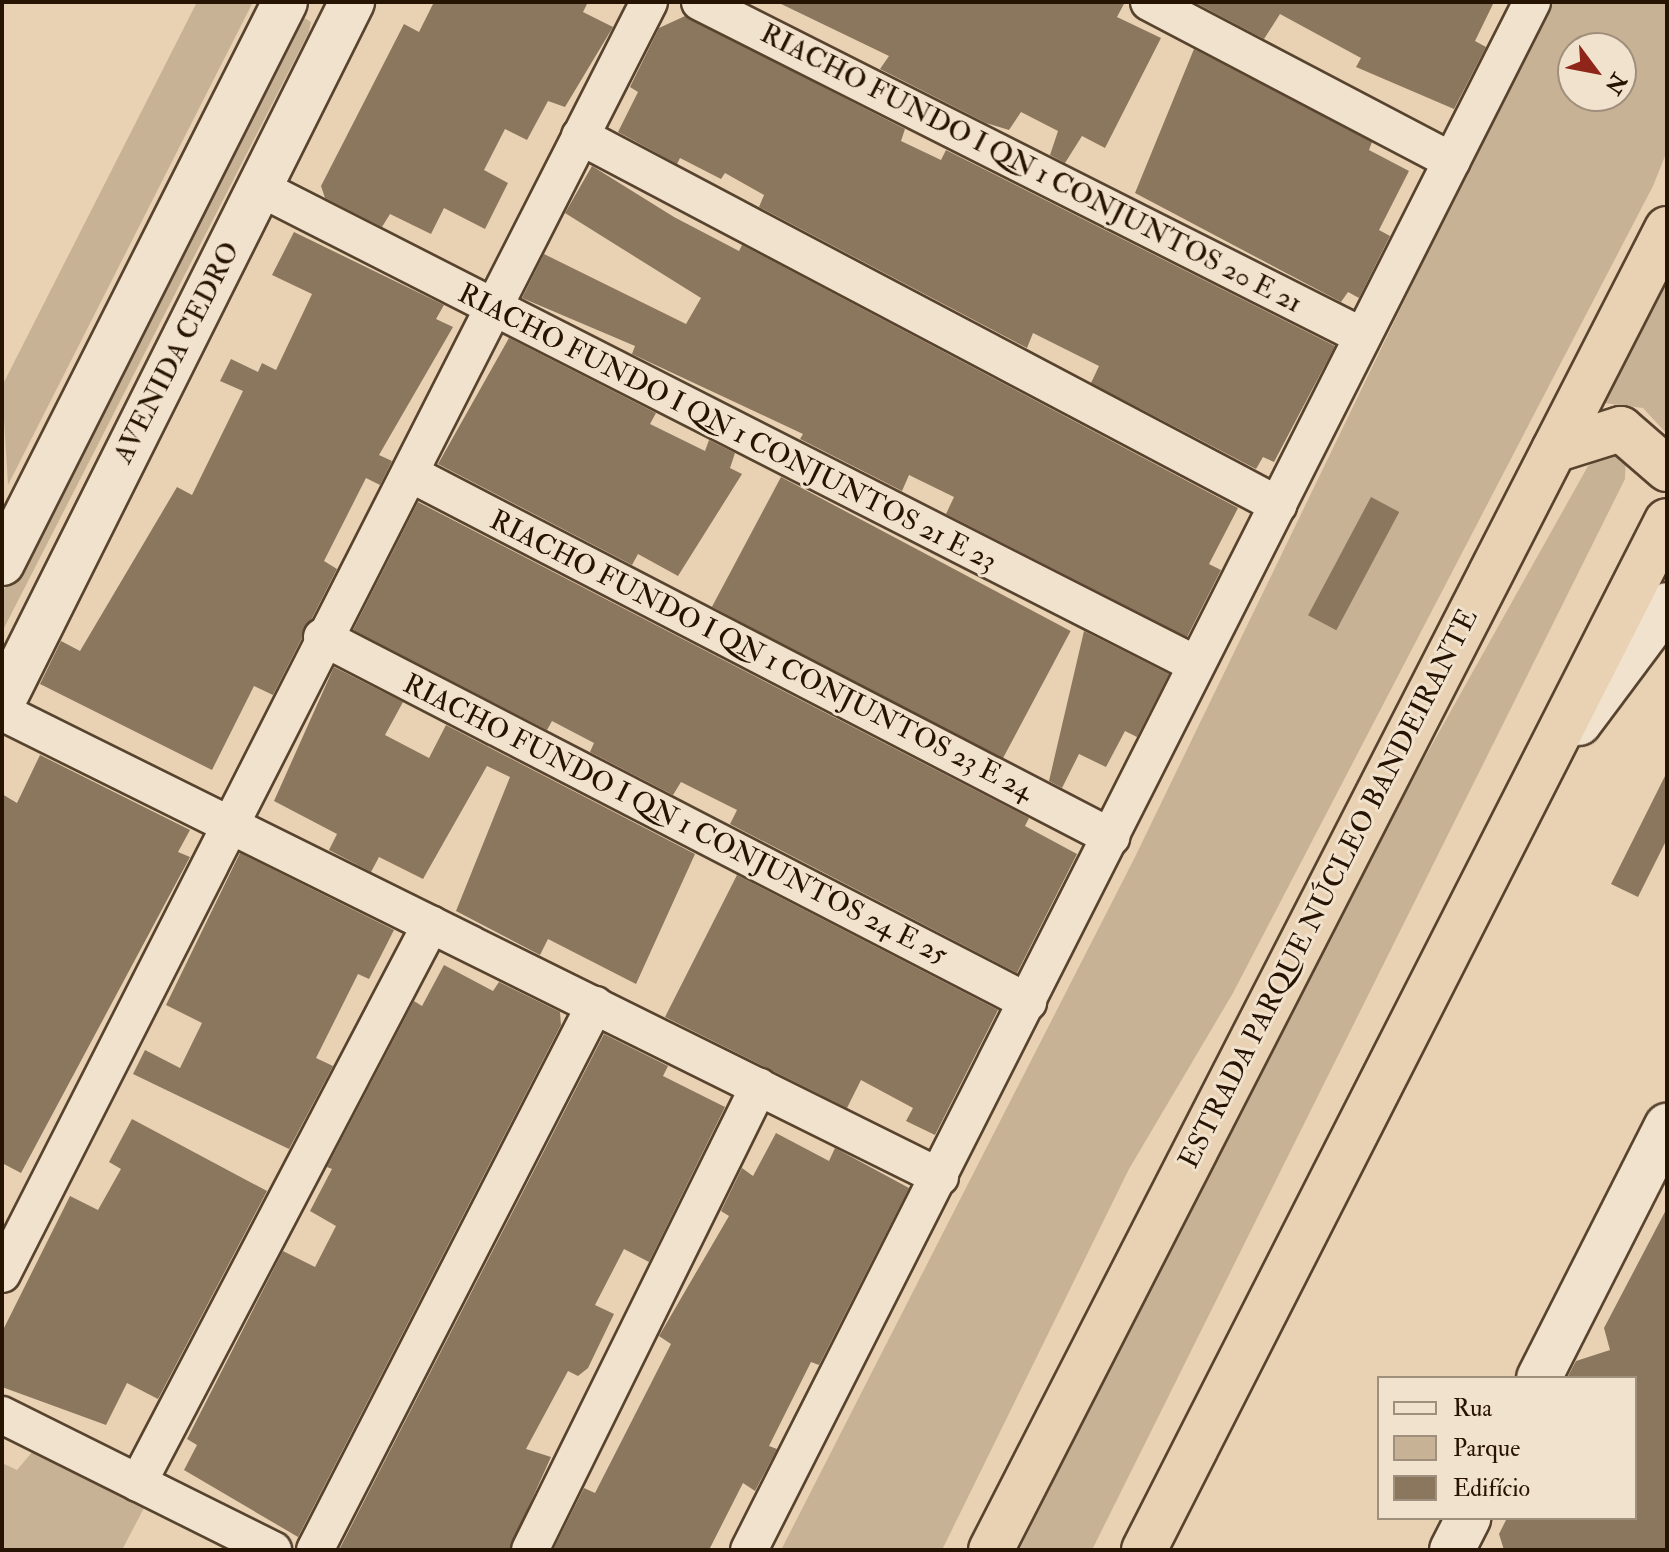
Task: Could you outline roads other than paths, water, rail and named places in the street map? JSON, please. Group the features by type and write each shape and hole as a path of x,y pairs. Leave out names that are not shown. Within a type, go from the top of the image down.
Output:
{"highway":[{"name":"ESTRADA PARQUE NÚCLEO BANDEIRANTE","path":"991,1550 1667,229"},
{"path":"1554,450 1621,429 1667,469"},
{"path":"1144,1550 1667,521"}],"street":[{"name":"AVENIDA CEDRO","path":"301,10 352,2"},
{"path":"2,1274 322,637 495,313 649,2"},
{"name":"RIACHO FUNDO I QN 1 CONJUNTOS 20 E 21","path":"700,2 1362,336"},
{"path":"1149,2 1452,161"},
{"path":"749,1550 1532,2"},
{"name":"AVENIDA CEDRO","path":"2,703 260,188 301,10"},
{"name":"AVENIDA CEDRO","path":"2,561 14,520 301,10"},
{"path":"580,136 1278,505"},
{"name":"RIACHO FUNDO I QN 1 CONJUNTOS 21 E 23","path":"260,188 495,313 1195,664"},
{"name":"RIACHO FUNDO I QN 1 CONJUNTOS 23 E 24","path":"411,474 1111,837"},
{"path":"1525,801 1667,605"},
{"name":"RIACHO FUNDO I QN 1 CONJUNTOS 24 E 25","path":"322,637 1028,1002"},
{"path":"2,712 230,821 940,1177"},
{"path":"138,1483 431,924"},
{"path":"315,1550 595,1005"},
{"path":"530,1550 759,1086"},
{"path":"1540,1376 1667,1126"},
{"path":"2,1415 273,1550"},
{"path":"1452,1550 1467,1520"}]}
